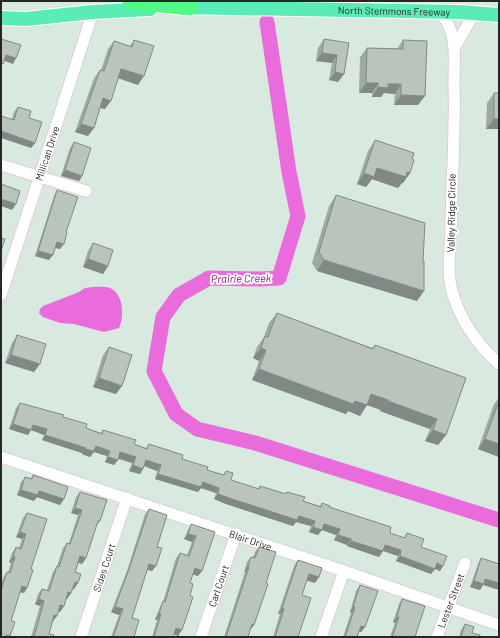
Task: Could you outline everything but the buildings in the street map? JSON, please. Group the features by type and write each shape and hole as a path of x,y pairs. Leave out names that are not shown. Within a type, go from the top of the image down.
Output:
{"highway":[{"path":"131,1 190,7"}],"main road":[{"name":"North Stemmons Freeway","path":"1,18 26,19 93,12 190,7 440,12 499,15"}],"street":[{"name":"Millican Drive","path":"1,295 93,12"},
{"name":"Valley Ridge Circle","path":"440,12 449,24 455,47 450,243 450,274 452,289 456,304 465,323 481,346 499,364"},
{"name":"Valley Ridge Circle","path":"455,47 472,17 477,14"},
{"path":"1,165 86,191"},
{"name":"Blair Drive","path":"1,456 236,534 499,624"},
{"name":"Sides Court","path":"81,637 127,498"},
{"name":"Carl Court","path":"200,637 236,534"},
{"name":"Lester Street","path":"437,637 465,564"},
{"path":"321,637 344,571"}],"shaded area":[{"path":"85,288 110,288 116,292 122,307 122,319 119,328 104,332 74,324 60,323 43,317 39,313 43,306 79,292"}],"waterway":[{"name":"Prairie Creek","path":"267,22 289,172 298,216 279,278 209,278 179,295 163,317 154,371 176,414 197,429 255,443 499,520"}]}
